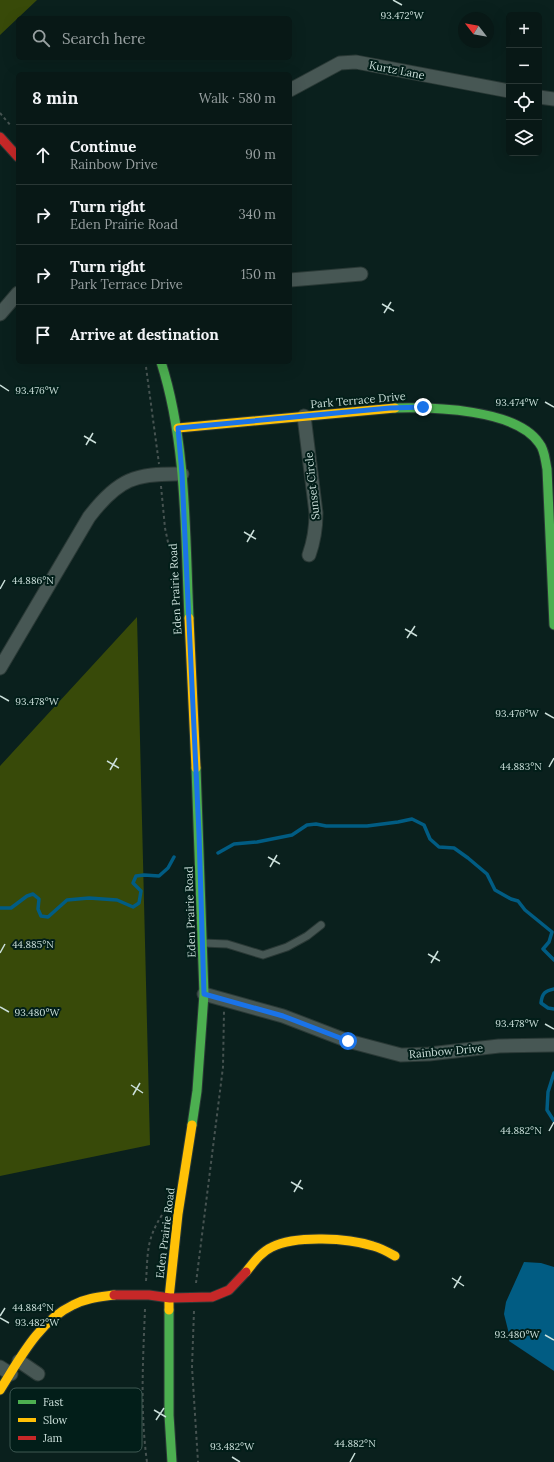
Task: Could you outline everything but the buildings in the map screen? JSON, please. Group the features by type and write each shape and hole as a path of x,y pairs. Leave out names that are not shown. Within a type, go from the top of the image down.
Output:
{"main road":[{"path":"0,137 16,155"},
{"name":"Eden Prairie Road","path":"162,364 178,428 182,474 204,994 197,1091 178,1214 169,1298 169,1415 172,1462"},
{"name":"Park Terrace Drive","path":"178,428 390,408 423,407 456,410 489,417 514,424 527,430 538,441 544,454 547,468 554,625"},
{"path":"0,1390 5,1371 19,1361 43,1326 57,1313 74,1303 92,1297 110,1294 145,1295 169,1298 211,1297 236,1285 254,1262 266,1251 280,1244 294,1240 310,1239 367,1243 395,1256"}],"street":[{"name":"Kurtz Lane","path":"292,89 340,63 356,62 506,90"},
{"path":"542,97 554,99"},
{"path":"292,280 361,274"},
{"path":"0,314 16,295"},
{"name":"Sunset Circle","path":"304,416 316,513 314,542 309,555"},
{"path":"0,668 89,517 101,501 115,488 133,479 151,474 182,474"},
{"name":"Rainbow Drive","path":"204,994 283,1016 348,1041 401,1055 429,1054 498,1046 554,1045"},
{"path":"19,1361 38,1374"}],"lane":[{"path":"203,943 226,944 263,954 287,947 307,936 321,925"}],"path":[{"path":"0,113 14,129"},
{"path":"145,364 160,474 165,528 170,549"},
{"path":"198,1462 192,1367 194,1297 223,1067 224,1000"},
{"path":"147,1462 142,1396 148,1244 154,1228 164,1212"}],"green space":[{"path":"0,0 37,0 20,16 16,16 16,20 0,35"},
{"path":"137,617 150,1145 0,1176 0,766"}],"water":[{"path":"524,1262 541,1263 554,1267 554,1371 509,1341 510,1338 504,1314 506,1302"}],"waterway":[{"path":"218,853 234,844 257,842 292,835 307,825 367,826 412,819 424,825 430,839 439,847 454,848 468,858 487,874 495,890 511,899 518,901 525,910 552,932 549,942 543,949 554,960"},
{"path":"0,908 11,908 27,896 33,894 39,899 38,909 41,916 48,917 67,900 89,898 117,900 133,907 139,903 141,891 133,883 136,876 159,876 168,868 174,857"},
{"path":"554,989 544,993 541,1003 548,1008 554,1009"},
{"path":"554,1073 548,1092 547,1110 554,1121"}],"traffic: fast":[{"path":"162,364 170,393 180,456 185,521 189,618"},
{"path":"395,408 430,408 473,412 512,423 528,432 539,443 544,452 547,469 554,625"},
{"path":"192,1125 197,1091 204,994 196,768"},
{"path":"169,1310 169,1415 172,1462"}],"traffic: slow":[{"path":"178,428 395,408"},
{"path":"189,618 196,768"},
{"path":"169,1310 178,1214 192,1125"},
{"path":"246,1272 268,1249 282,1243 308,1239 362,1243 384,1250 395,1256"},
{"path":"0,1390 22,1354 50,1321 73,1305 93,1298 114,1295"}],"traffic: jam":[{"path":"0,137 16,155"},
{"path":"114,1295 149,1295 170,1298 212,1297 229,1290 246,1272"}],"route":[{"path":"348,1041 283,1016 204,994 199,834 182,474 178,428 390,408 423,407"}]}
